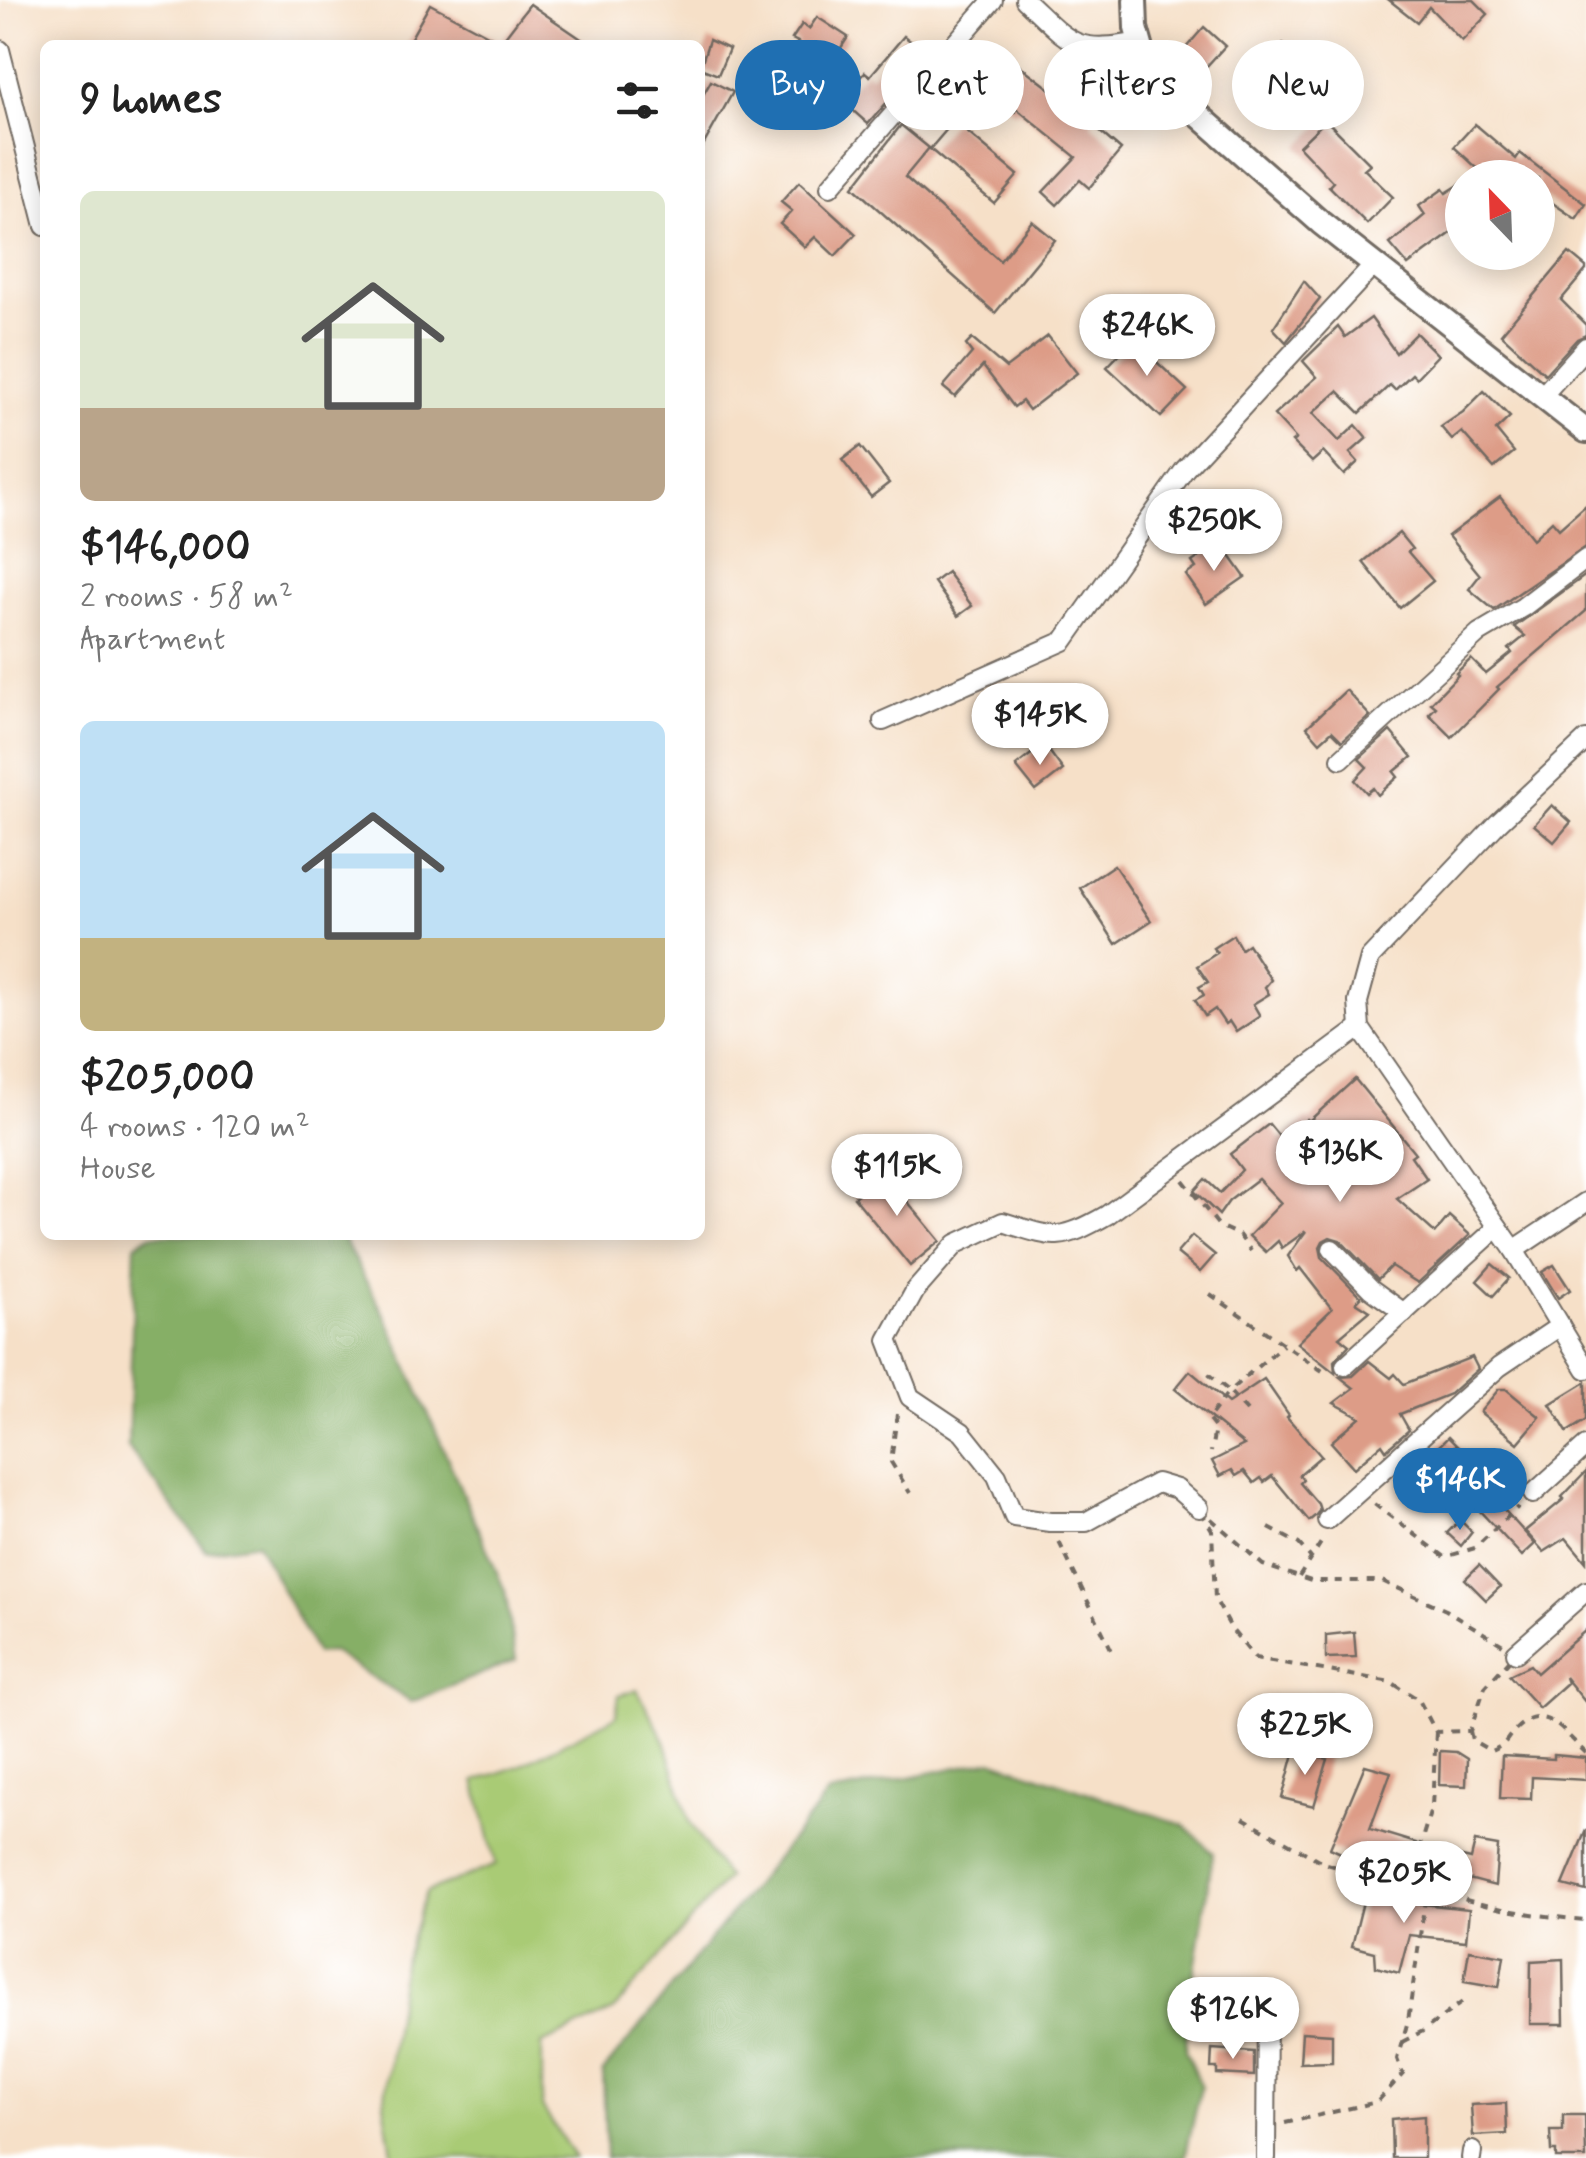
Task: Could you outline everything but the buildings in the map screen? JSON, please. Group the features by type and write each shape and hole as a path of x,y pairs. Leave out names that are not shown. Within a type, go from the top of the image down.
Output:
{"street":[{"path":"830,187 993,0"},
{"path":"1024,0 1069,40"},
{"path":"1135,0 1139,40"},
{"path":"0,50 40,206"},
{"path":"1212,127 1322,224 1586,431"},
{"path":"883,721 1064,642 1185,469 1374,265"},
{"path":"1542,396 1586,347"},
{"path":"1341,759 1479,633 1523,607 1586,559"},
{"path":"1586,740 1498,823 1370,958 1358,1002 1360,1028 1514,1250 1586,1370"},
{"path":"1199,1508 1177,1489 1157,1483 1086,1522 1014,1518 996,1476 962,1432 910,1398 888,1340 914,1292 956,1244 1002,1222 1052,1238 1075,1233 1107,1216 1360,1028"},
{"path":"1514,1250 1586,1202"},
{"path":"1345,1366 1498,1227"},
{"path":"1332,1249 1371,1289 1404,1313"},
{"path":"1327,1520 1499,1367 1560,1326"},
{"path":"1533,1494 1586,1446"},
{"path":"1516,1653 1586,1592"},
{"path":"1266,2158 1267,1998"}],"path":[{"path":"1172,1167 1219,1226 1239,1235 1250,1251"},
{"path":"1210,1294 1325,1375 1345,1366"},
{"path":"1211,1452 1215,1428 1208,1419 1229,1391 1283,1345"},
{"path":"1208,1374 1247,1411"},
{"path":"910,1398 897,1414 891,1462 910,1493"},
{"path":"1358,1492 1444,1558 1476,1548 1533,1494"},
{"path":"1199,1508 1263,1566 1312,1581 1382,1581 1446,1610 1516,1653 1485,1687 1470,1732 1472,1740 1491,1751 1506,1744 1516,1729 1538,1716 1551,1719 1586,1753"},
{"path":"1199,1508 1212,1530 1216,1599 1232,1630 1255,1658 1391,1682 1418,1700 1436,1732 1432,1806 1410,1878"},
{"path":"1300,1577 1327,1534 1327,1520"},
{"path":"1050,1522 1114,1655"},
{"path":"1269,1528 1299,1544 1312,1558"},
{"path":"1436,1732 1470,1732"},
{"path":"1243,1818 1324,1863 1350,1871 1374,1868 1494,1910 1586,1920"},
{"path":"1266,2128 1376,2102 1403,2074 1397,2059 1416,1970 1427,1886"},
{"path":"1402,2042 1468,1998"}],"green space":[{"path":"142,1240 344,1240 389,1323 505,1591 516,1660 411,1702 332,1652 316,1654 257,1543 206,1551 128,1447 135,1245"},
{"path":"637,1690 665,1741 690,1823 727,1878 613,2011 542,2044 542,2107 575,2158 393,2158 384,2104 403,1964 426,1892 496,1865 475,1781 519,1766 616,1716 619,1695"},
{"path":"992,1760 1184,1825 1213,1853 1188,2015 1186,2051 1201,2087 1185,2158 606,2158 603,2072 828,1794"}]}
